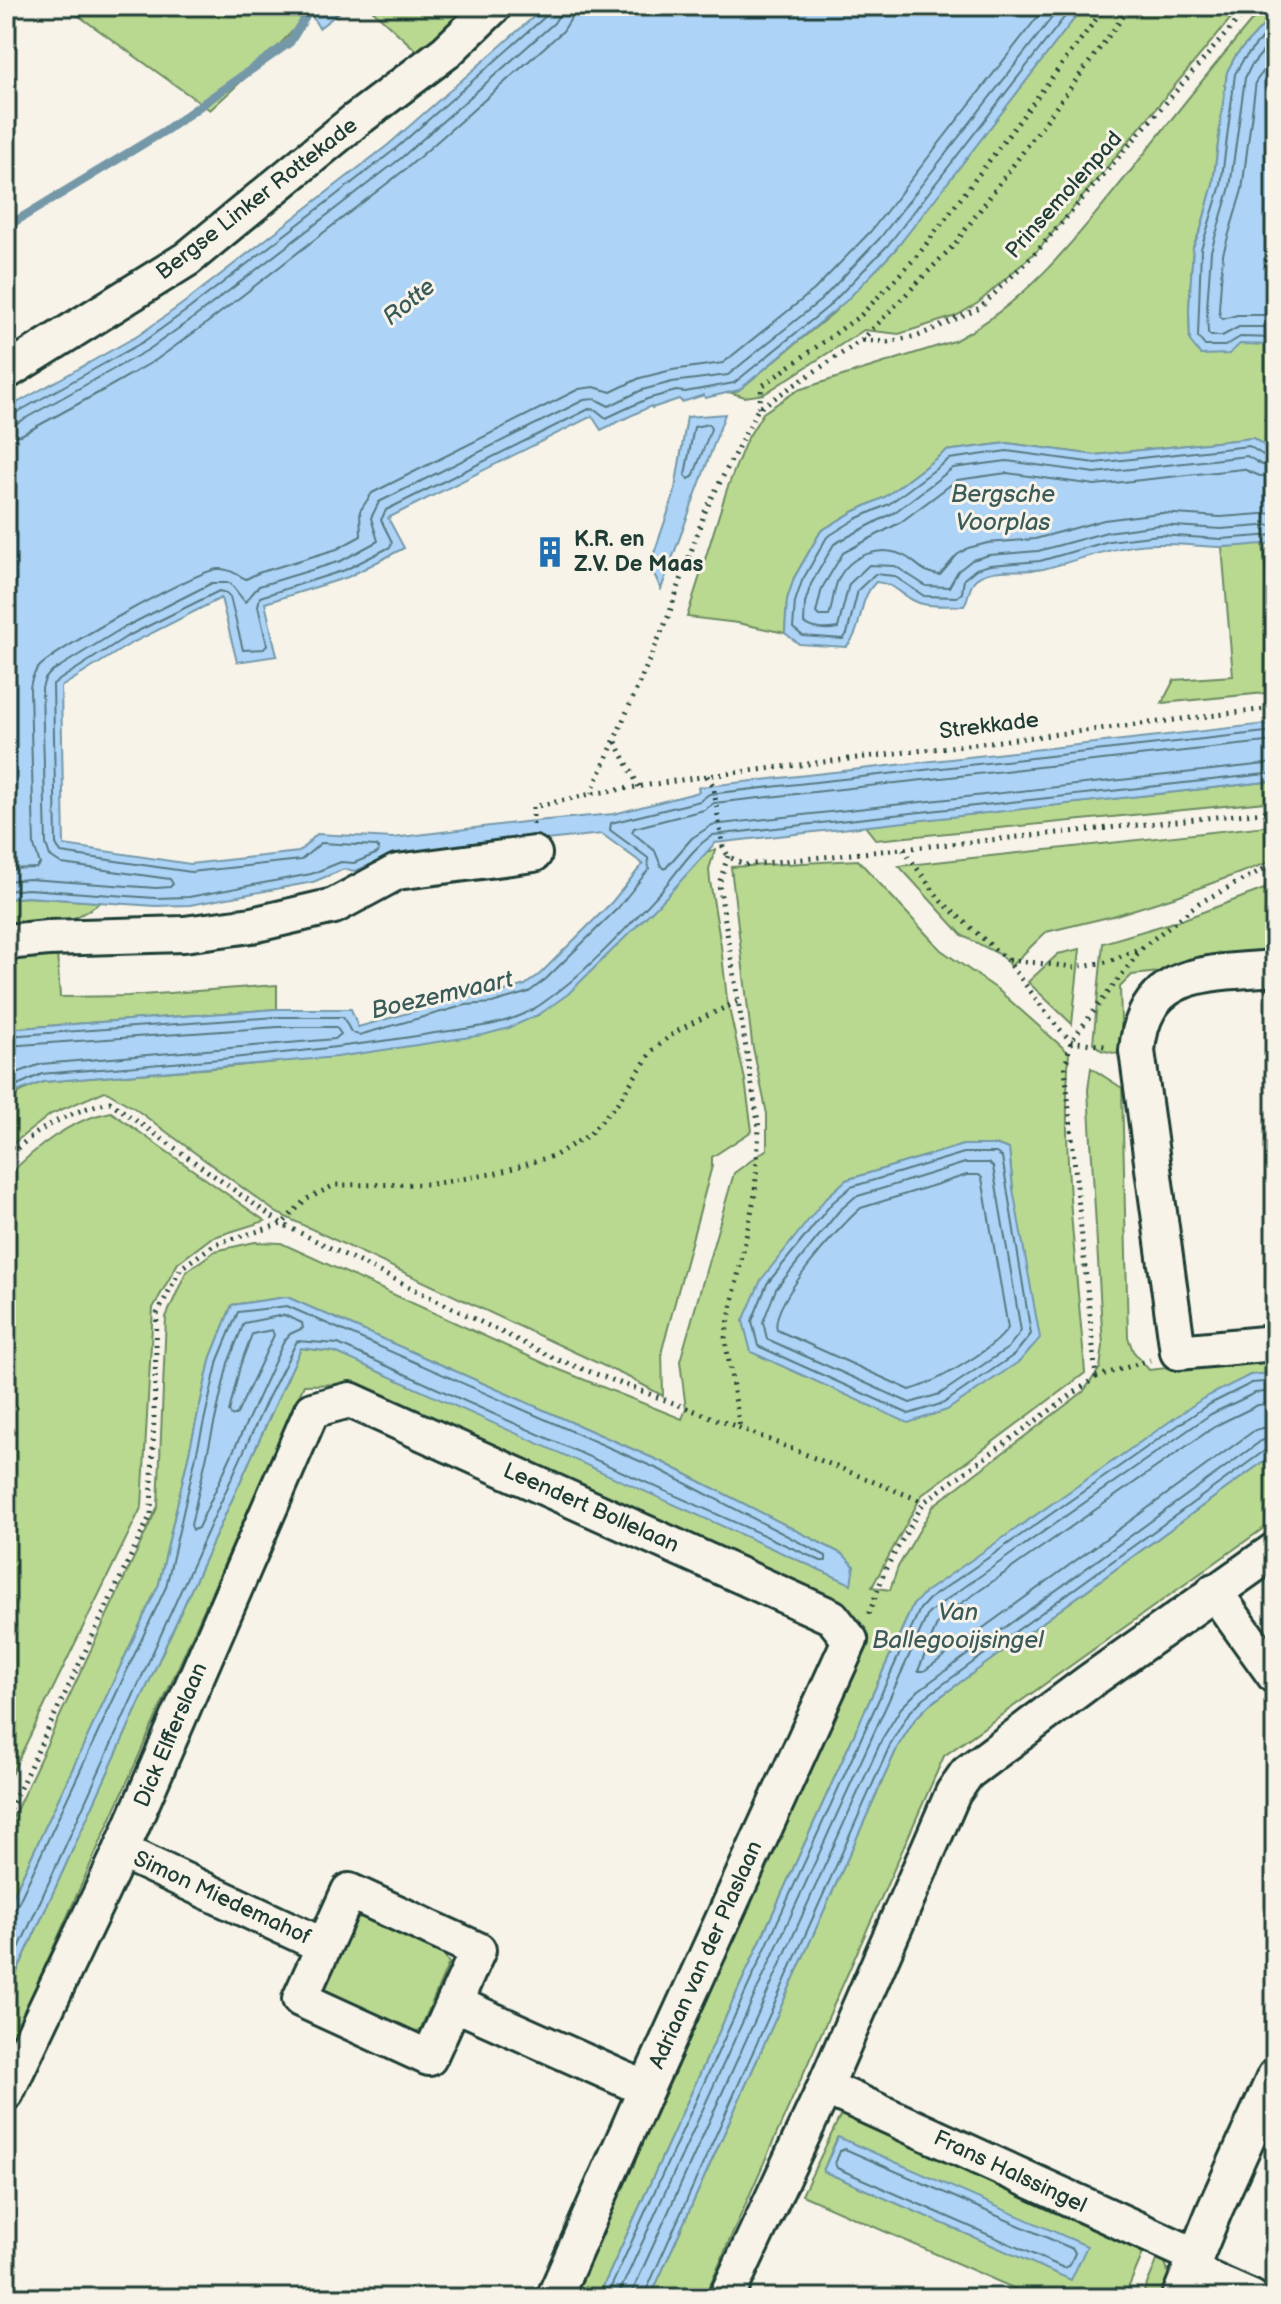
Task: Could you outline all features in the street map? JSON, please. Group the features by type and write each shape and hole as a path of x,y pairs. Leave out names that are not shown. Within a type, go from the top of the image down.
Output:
{"street":[{"name":"Bergse Linker Rottekade","path":"6,372 187,259 356,120 446,52 494,6"},
{"path":"6,942 184,934 252,925 334,906 397,872 534,854"},
{"path":"1275,968 1190,976 1172,985 1156,995 1146,1012 1139,1030 1137,1051 1178,1352 1275,1343"},
{"name":"Leendert Bollelaan","path":"350,1400 837,1624"},
{"name":"Dick Elfferslaan","path":"6,2093 121,1851 312,1410 350,1400"},
{"path":"726,2298 825,2087 953,1793 967,1773 1214,1591 1275,1550"},
{"path":"1214,1591 1275,1676"},
{"name":"Adriaan van der Plaslaan","path":"554,2298 850,1640 837,1624"},
{"name":"Simon Miedemahof","path":"121,1851 324,1946"},
{"name":"Simon Miedemahof","path":"349,1891 478,1950 454,2003 429,2058 300,1999 349,1891"},
{"path":"454,2003 646,2089"},
{"path":"1189,2275 1275,2076"},
{"name":"Frans Halssingel","path":"825,2087 1189,2275 1252,2298"}],"path":[{"path":"591,794 668,617 706,509 758,409 762,386 861,315 918,255 1106,6"},
{"path":"758,409 862,340 954,245 1131,6"},
{"name":"Prinsemolenpad","path":"862,340 887,342 918,336 980,308 1038,250 1250,6"},
{"name":"Strekkade","path":"533,807 591,794 707,776 1275,708"},
{"path":"615,741 639,787"},
{"path":"707,776 713,785 723,847 728,856 744,865 1275,811"},
{"path":"903,849 941,901 1007,960 1071,1041 1137,1051"},
{"path":"728,856 719,884 759,1128 755,1194 725,1338 740,1428"},
{"path":"1096,1377 1065,1068 1071,1041 1143,947 1199,903 1275,863"},
{"path":"1007,960 1074,967 1107,962 1143,947"},
{"path":"6,1160 37,1132 86,1107 110,1102 282,1224 305,1200 335,1185 432,1184 497,1173 556,1155 590,1134 618,1102 652,1051 674,1033 737,1002"},
{"path":"837,1624 870,1614 885,1570 924,1502 1096,1377 1178,1352"}],"green space":[{"path":"65,6 316,6 268,57 210,110"},
{"path":"368,6 467,6 419,53"},
{"path":"1084,6 1241,6 1039,249 978,303 956,316 899,334 864,330 764,394 745,397 732,393 833,313 894,251"},
{"path":"1264,6 1275,6 1275,13 1236,55 1227,72 1213,184 1193,247 1189,309 1190,341 1275,345 1275,444 1266,447 1253,438 1095,455 1007,443 946,451 885,497 821,531 794,578 787,600 785,633 687,617 727,489 746,441 763,413 798,390 954,341 1006,307 1073,241"},
{"path":"1263,543 1275,659 1275,692 1162,703 1174,680 1233,676 1222,547"},
{"path":"1275,781 1275,801 876,840 865,826"},
{"path":"1275,825 1275,860 1177,896 1046,932 1011,966 999,954 963,936 899,866"},
{"path":"715,850 709,869 710,881 727,999 745,1080 752,1131 712,1157 662,1350 663,1396 277,1213 134,1108 105,1091 51,1114 6,1149 8,1105 19,1093 43,1082 359,1053 473,1035 540,1014 704,852"},
{"path":"858,860 941,950 997,989 1069,1053 1068,1172 1085,1373 922,1495 872,1587 890,1590 898,1567 934,1505 1083,1392 1100,1368 1103,1346 1088,1090 1091,1068 1122,1088 1128,1337 1133,1351 1149,1370 1275,1356 1275,1373 1250,1375 913,1605 598,2298 574,2298 867,1641 844,1605 347,1384 304,1385 6,2054 6,1996 301,1348 335,1352 844,1555 664,1463 287,1297 232,1305 211,1357 159,1584 6,1911 6,1832 158,1506 166,1317 186,1272 215,1251 255,1242 281,1243 550,1366 682,1419 686,1409 680,1361 734,1173 767,1149 767,1114 752,1043 731,867","holes":["963,1145 997,1145 1009,1149 1013,1189 846,1180"]},
{"path":"1275,885 1275,959 1132,975 1120,987 1122,1055 1101,1050 1093,1043 1103,943 1184,919"},
{"path":"27,897 101,902 67,921 6,931 6,899"},
{"path":"1080,949 1072,1024 1028,982 1058,954"},
{"path":"57,953 60,997 128,996 277,985 277,1009 6,1029 6,956"},
{"path":"111,1112 265,1221 211,1238 178,1263 153,1308 142,1506 6,1785 6,1178 29,1156 67,1128"},
{"path":"1275,1453 1275,1520 944,1756 704,2298 650,2298 898,1746 915,1719 929,1705"},
{"path":"363,1916 440,1950 449,1963 420,2030 408,2033 329,1998 322,1984 349,1922"},
{"path":"843,2110 1146,2246 1124,2298 1036,2298 802,2195","holes":["837,2138 1086,2246 1071,2279 823,2171"]},
{"path":"1160,2254 1168,2270 1165,2292 1162,2298 1141,2298"}],"water":[{"path":"316,6 348,6 319,28 309,11"},
{"name":"Rotte","path":"546,6 1084,6 894,251 846,301 739,390 651,406 601,430 592,416 388,518 404,548 348,577 265,603 277,656 237,662 221,598 130,644 61,687 64,845 190,864 299,852 317,834 393,838 614,814 699,792 698,787 1275,723 1275,781 715,843 667,896 568,994 540,1014 509,1028 483,1035 337,1057 43,1082 14,1093 6,1104 6,1029 277,1009 351,1009 358,1027 465,997 490,995 525,985 612,902 643,864 602,834 397,854 355,871 344,869 313,882 190,905 155,906 27,897 6,899 6,409 139,335 185,302 388,145"},
{"path":"1275,13 1275,345 1240,344 1229,354 1201,355 1190,341 1193,247 1213,184 1227,72 1236,55"},
{"path":"725,414 661,589 650,565 674,495 687,417"},
{"name":"Bergsche Voorplas","path":"1253,438 1266,447 1275,444 1275,543 1219,547 1139,545 1043,569 999,571 974,581 964,606 923,604 884,583 876,582 866,598 856,632 846,647 799,644 785,633 787,600 794,578 821,531 885,497 946,451 1007,443 1095,455"},
{"path":"963,1145 997,1145 1009,1149 1013,1189 1040,1338 1020,1361 947,1410 908,1423 751,1352 743,1321 761,1280 826,1198 846,1180"},
{"path":"287,1297 664,1463 844,1555 854,1566 851,1584 335,1352 301,1348 6,1996 6,1911 159,1584 211,1357 232,1305"},
{"name":"Van Ballegooijsingel","path":"1275,1373 1275,1453 929,1705 915,1719 898,1746 650,2298 598,2298 913,1605 924,1593 1202,1399 1250,1375"},
{"path":"838,2137 1087,2246 1071,2280 823,2171"}],"waterway":[{"path":"6,227 166,130 290,42 309,11"}],"place":[{"name":"K.R. en Z.V. De Maas","path":"550,552"}],"water label":[{"name":"Boezemvaart","path":"442,995"}]}
